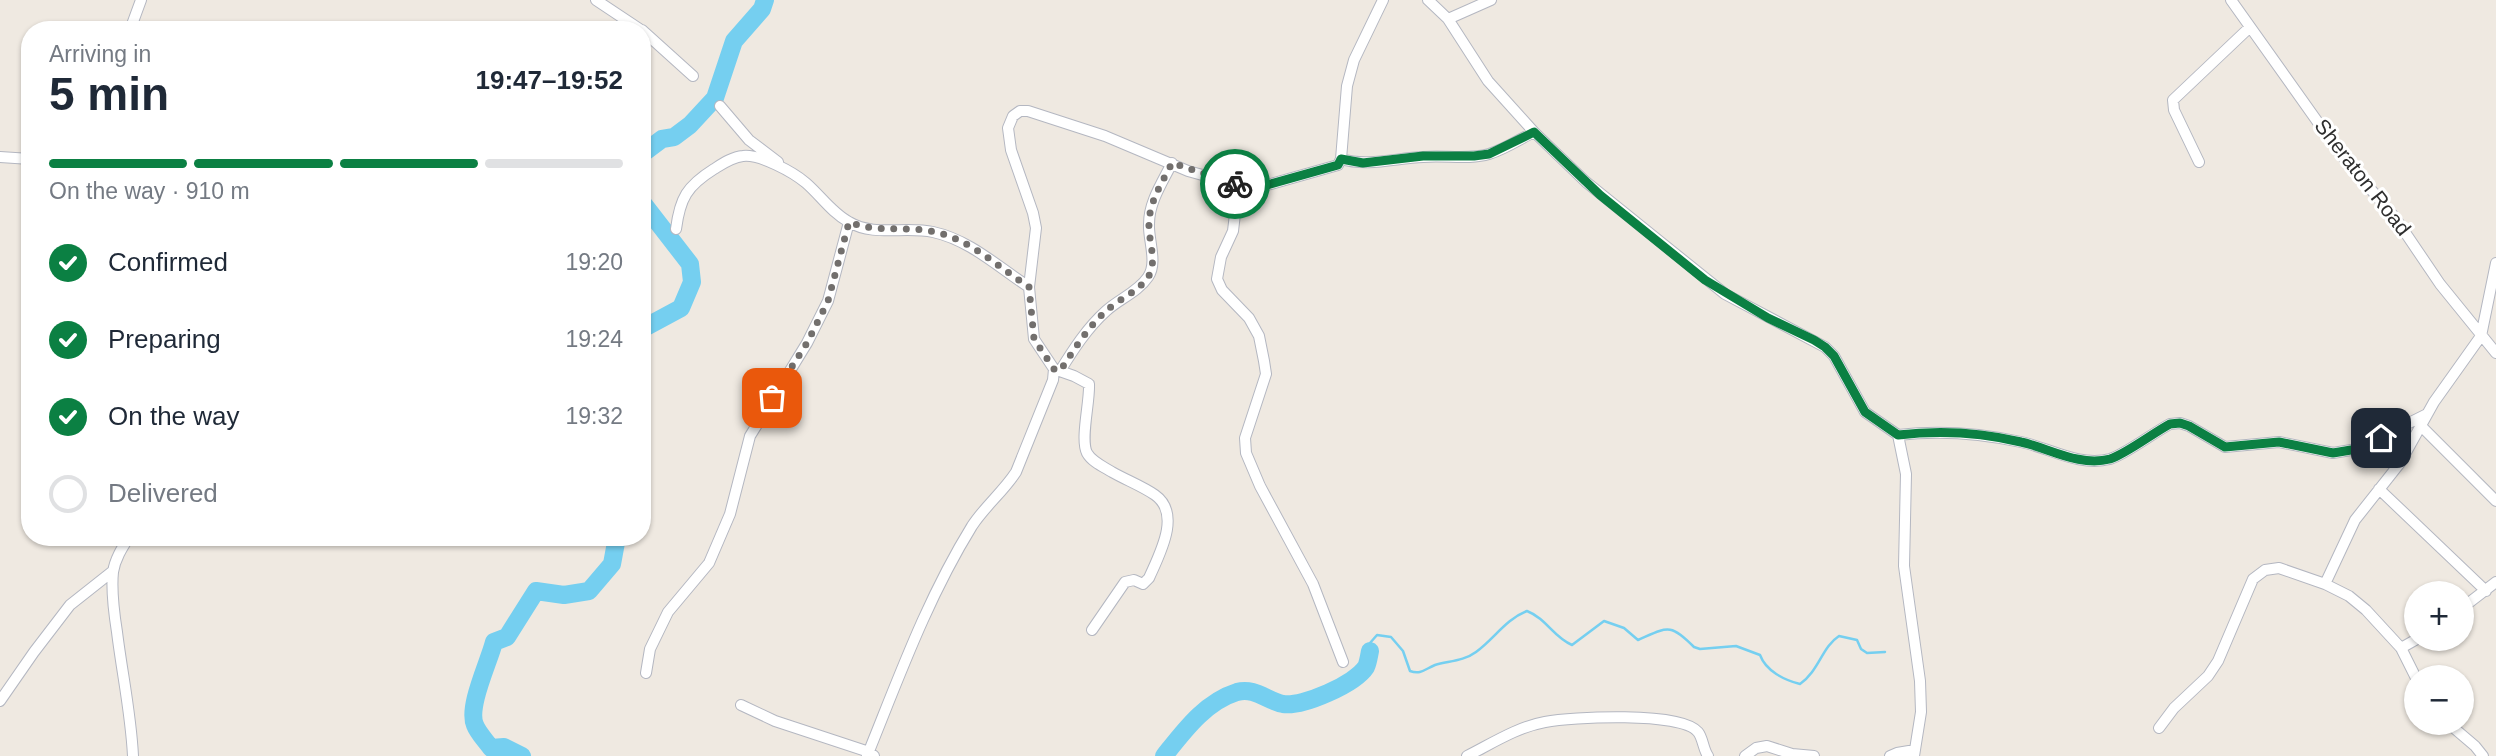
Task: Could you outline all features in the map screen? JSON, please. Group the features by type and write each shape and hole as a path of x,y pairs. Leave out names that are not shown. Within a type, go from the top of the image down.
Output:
{"street":[{"path":"133,21 141,0"},
{"path":"596,0 628,21"},
{"path":"1093,631 1125,582 1134,580 1143,583 1149,578 1167,533 1167,513 1165,504 1154,495 1092,459 1084,442 1089,384 1057,370 1034,339 1029,287 1036,228 1011,150 1009,128 1013,116 1020,111 1028,111 1105,136 1216,180 1242,186 1260,187 1338,165 1341,159 1347,86 1354,60 1383,0"},
{"path":"1428,0 1448,19 1480,71 1534,132 1615,207 1705,280 1757,312 1825,347 1834,356 1865,412 1898,435 1928,431 1987,435 2025,442 2070,457 2094,461 2111,458 2170,424 2180,423 2225,447 2279,442 2333,453 2357,449 2427,414"},
{"path":"1448,19 1491,0"},
{"name":"Sheraton Road","path":"2231,0 2339,152 2396,219 2440,284 2496,353"},
{"path":"2199,162 2174,110 2174,100 2249,28"},
{"path":"651,38 693,76"},
{"path":"720,106 749,140 849,222 867,229 930,231 949,236 977,251 1029,287"},
{"path":"1341,159 1363,163 1423,156 1489,154 1534,132"},
{"path":"677,229 679,206 685,194 707,173 726,161 744,156 791,172"},
{"path":"0,157 21,158"},
{"path":"741,705 775,721 870,755 909,647 939,585 973,525 1016,472 1057,370 1107,310 1149,277 1152,260 1149,223 1152,203 1172,163"},
{"path":"1242,186 1237,197 1233,231 1221,257 1217,279 1222,290 1250,318 1259,337 1264,360 1266,374 1245,438 1246,453 1260,486 1313,584 1343,662"},
{"path":"646,673 650,649 668,612 698,578 714,552 730,514 750,436 807,343 828,301 849,222"},
{"path":"2325,584 2355,520 2400,463 2427,414 2481,336 2496,263"},
{"path":"2421,426 2496,501"},
{"path":"1890,756 1915,753 1921,712 1920,681 1904,566 1906,474 1898,435"},
{"path":"2379,489 2486,591"},
{"path":"123,546 113,571 114,606 122,679 131,721 133,756"},
{"path":"2160,728 2174,708 2208,676 2218,660 2253,579 2265,570 2279,568 2325,584 2349,596 2402,648 2410,665"},
{"path":"0,701 70,605 113,571"},
{"path":"2474,600 2496,582"},
{"path":"1466,756 1520,730 1544,722 1601,717 1649,718 1686,724 1698,732 1708,756"},
{"path":"2462,735 2483,756"},
{"path":"1745,756 1756,748 1767,746 1792,754 1814,756"}],"waterway":[{"path":"651,147 662,139 674,137 690,125 715,98 734,41 762,9 765,0"},
{"path":"651,214 690,264 692,282 681,308 651,324"},
{"path":"522,756 504,747 491,748 480,734 473,717 476,696 494,642 507,637 536,591 564,595 589,591 612,564 615,546"},
{"path":"1370,651 1370,643 1377,635 1391,637 1403,651 1410,671 1420,672 1471,655 1506,624 1527,611 1572,645 1604,621 1624,628 1638,640 1663,630 1674,631 1700,649 1736,646 1760,655 1776,674 1800,684 1812,673 1828,646 1839,636 1857,640 1861,649 1867,653 1885,652"},
{"path":"1164,756 1196,718 1225,697 1250,691 1283,704 1303,702 1340,687 1360,674 1366,667 1370,651"}],"way so far":[{"path":"772,398 807,343 828,301 849,222 867,229 908,229 949,236 977,251 1029,287 1034,339 1054,369 1060,371 1079,341 1107,310 1149,277 1152,260 1149,223 1152,203 1172,163 1216,180 1235,184"}],"route":[{"path":"1235,184 1260,187 1338,165 1341,159 1363,163 1423,156 1489,154 1534,132 1586,183 1705,280 1725,294 1825,347 1834,356 1865,412 1898,435 1958,431 2025,442 2070,457 2094,461 2111,458 2170,424 2180,423 2225,447 2279,442 2333,453 2357,449 2381,438"}]}
